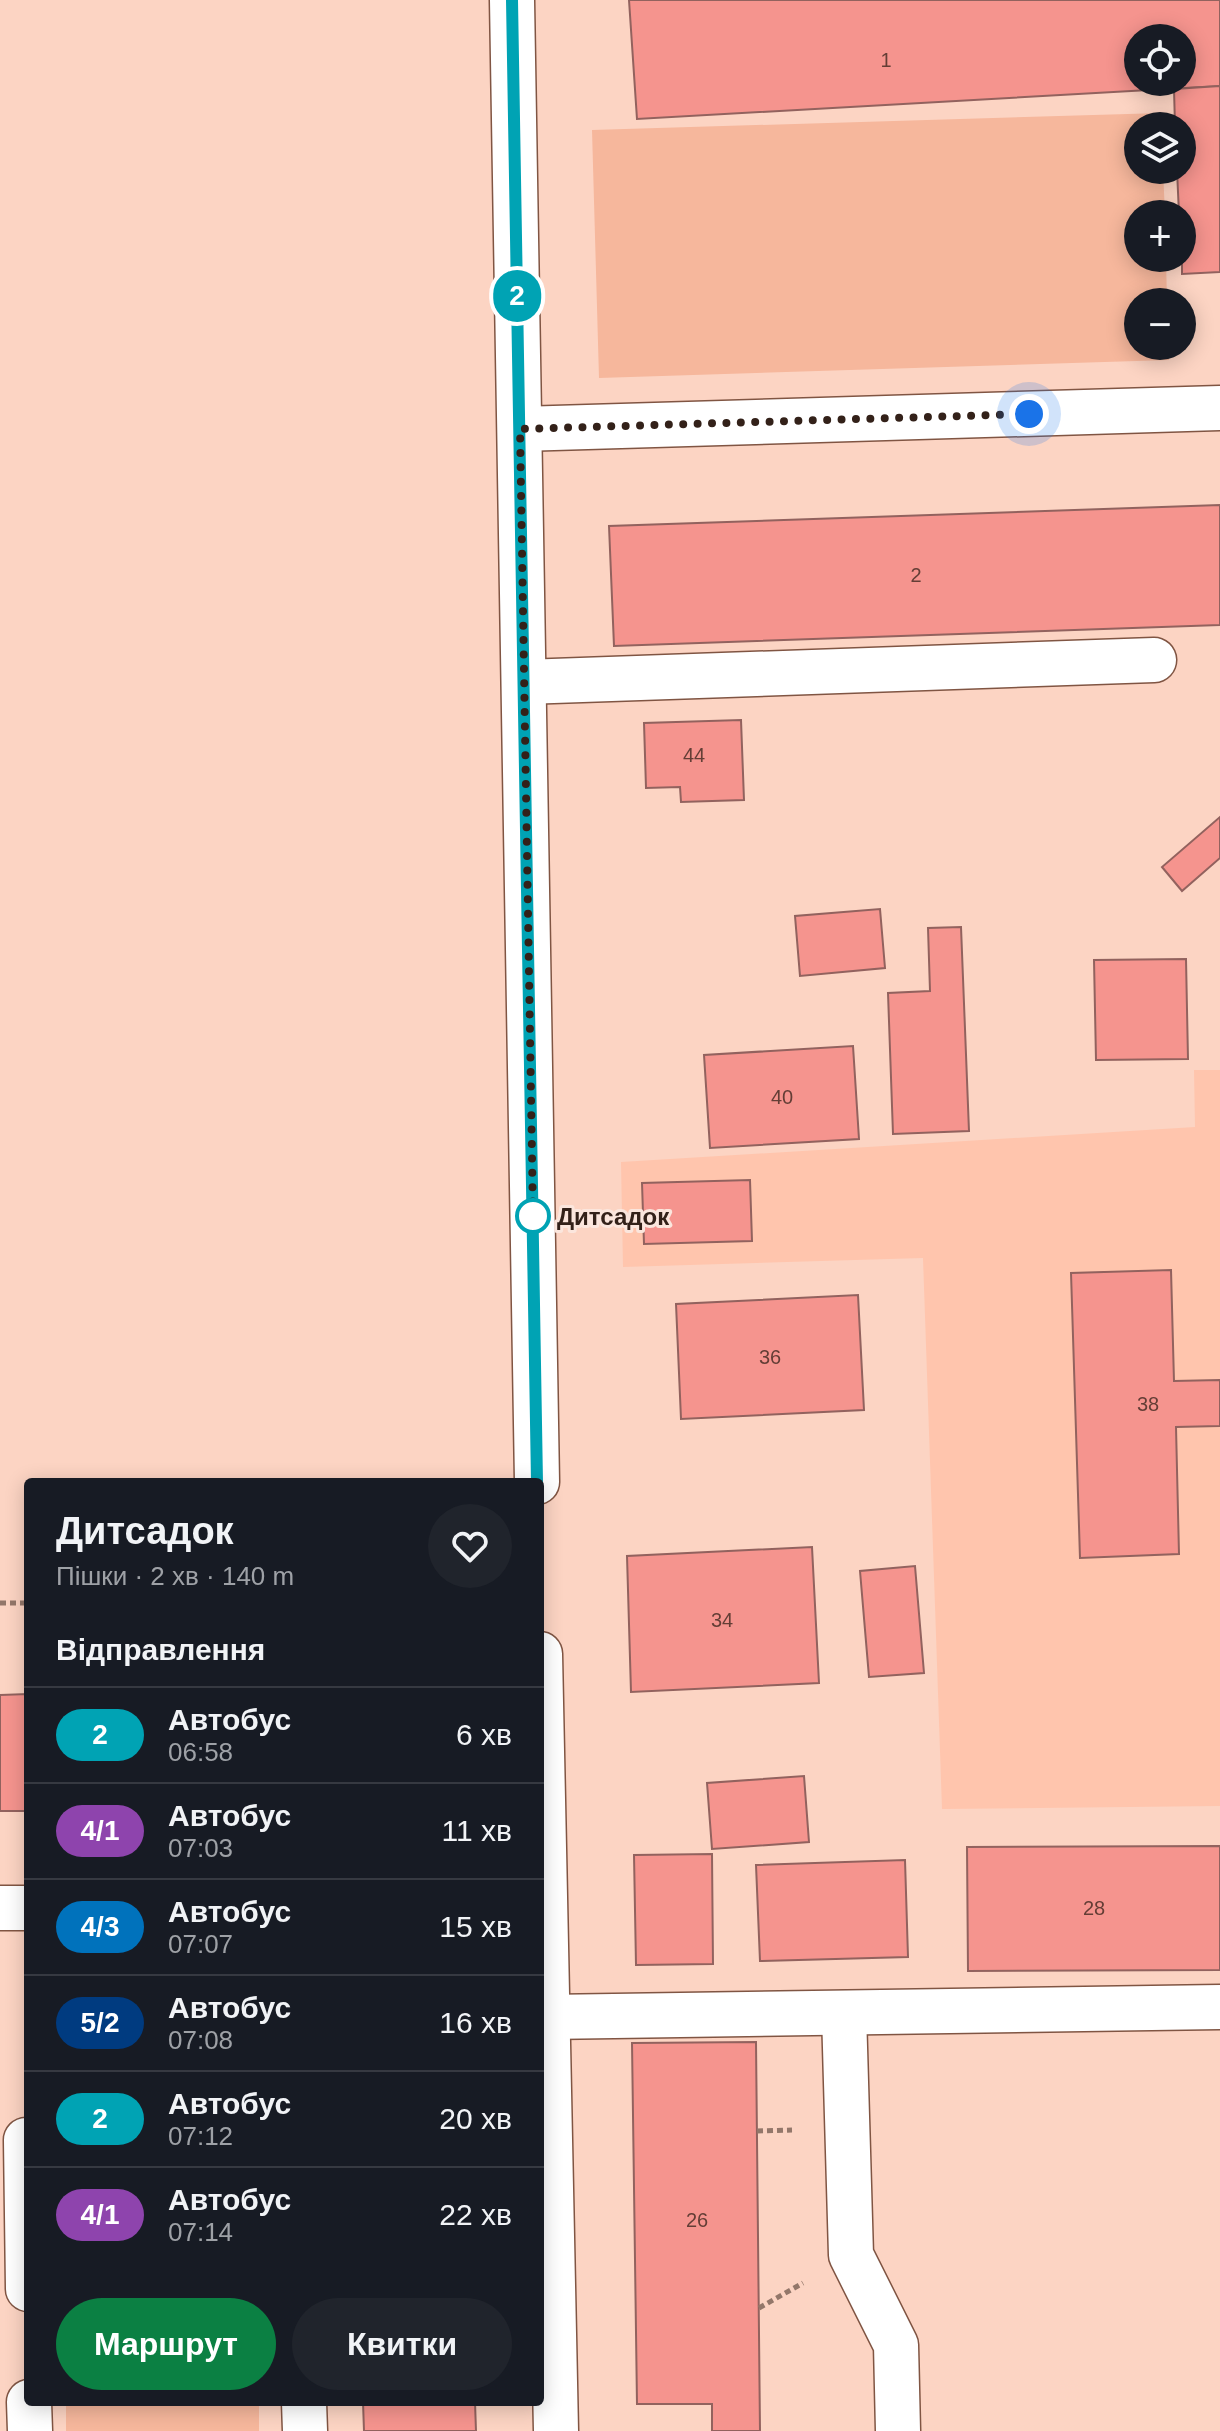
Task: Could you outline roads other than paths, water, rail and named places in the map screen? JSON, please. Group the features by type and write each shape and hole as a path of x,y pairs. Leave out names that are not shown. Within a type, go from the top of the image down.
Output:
{"street":[{"path":"512,0 537,1478"},
{"path":"520,429 1220,408"},
{"path":"524,682 1154,660"},
{"path":"544,1861 547,2017 545,2129 556,2431"},
{"path":"0,1908 24,1908"},
{"path":"547,2017 1220,2007"},
{"path":"844,2013 851,2255 896,2345 898,2431"},
{"path":"18,2140 24,2229"},
{"path":"29,2406 30,2431"},
{"path":"304,2406 305,2431"}],"place":[{"name":"Дитсадок","path":"533,1216"}]}
